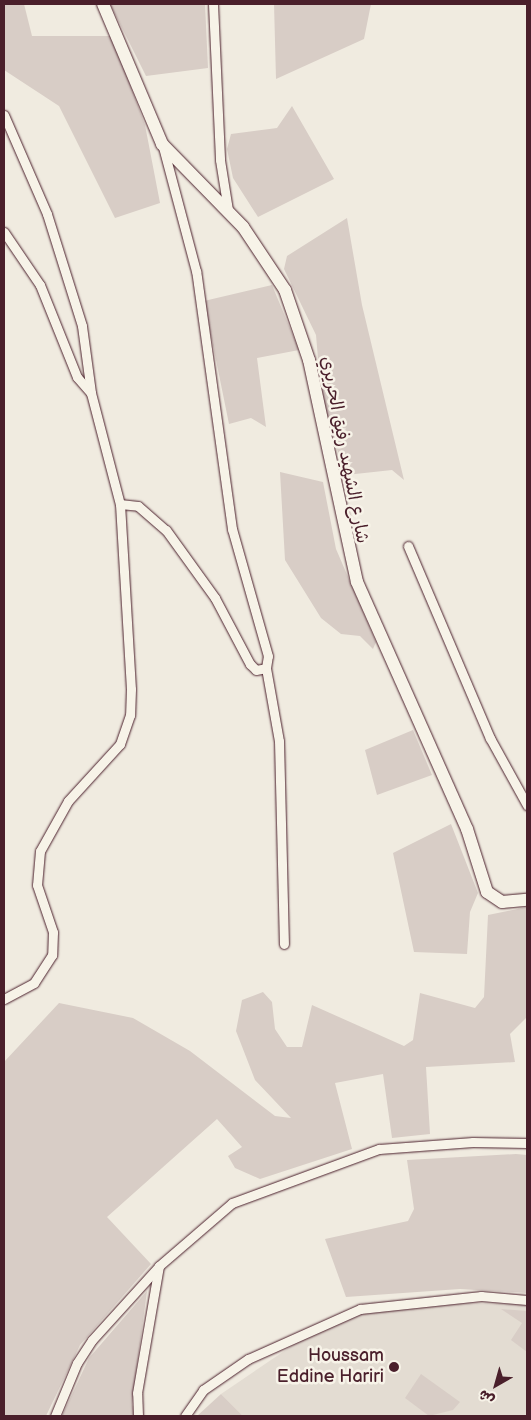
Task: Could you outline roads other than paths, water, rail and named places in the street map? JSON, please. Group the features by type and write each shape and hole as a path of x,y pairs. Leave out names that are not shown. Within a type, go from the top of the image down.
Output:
{"street":[{"name":"شارع الشهيد رفيق الحريري","path":"103,4 162,144 228,210 266,257 295,314 353,572 467,829 484,887 496,900 527,900"},
{"path":"213,4 220,160 228,210"},
{"path":"4,115 37,187 67,272 85,342 91,392 120,504 131,690 128,727 115,751 73,795 45,837 37,885 52,925 54,948 34,983 4,999"},
{"path":"162,144 196,271 230,519 268,656 266,668 279,741 284,944"},
{"path":"4,232 40,285 77,377 91,392"},
{"path":"120,504 138,506 166,530 207,585 250,664 256,670 266,668"},
{"path":"408,546 490,738 527,805"},
{"path":"54,1416 88,1346 159,1266 232,1203 350,1157 417,1146 527,1143"},
{"path":"138,1416 137,1393 159,1266"},
{"path":"185,1416 203,1390 248,1359 360,1308 481,1296 527,1300"}],"place":[{"name":"Houssam Eddine Hariri","path":"394,1367"}]}
